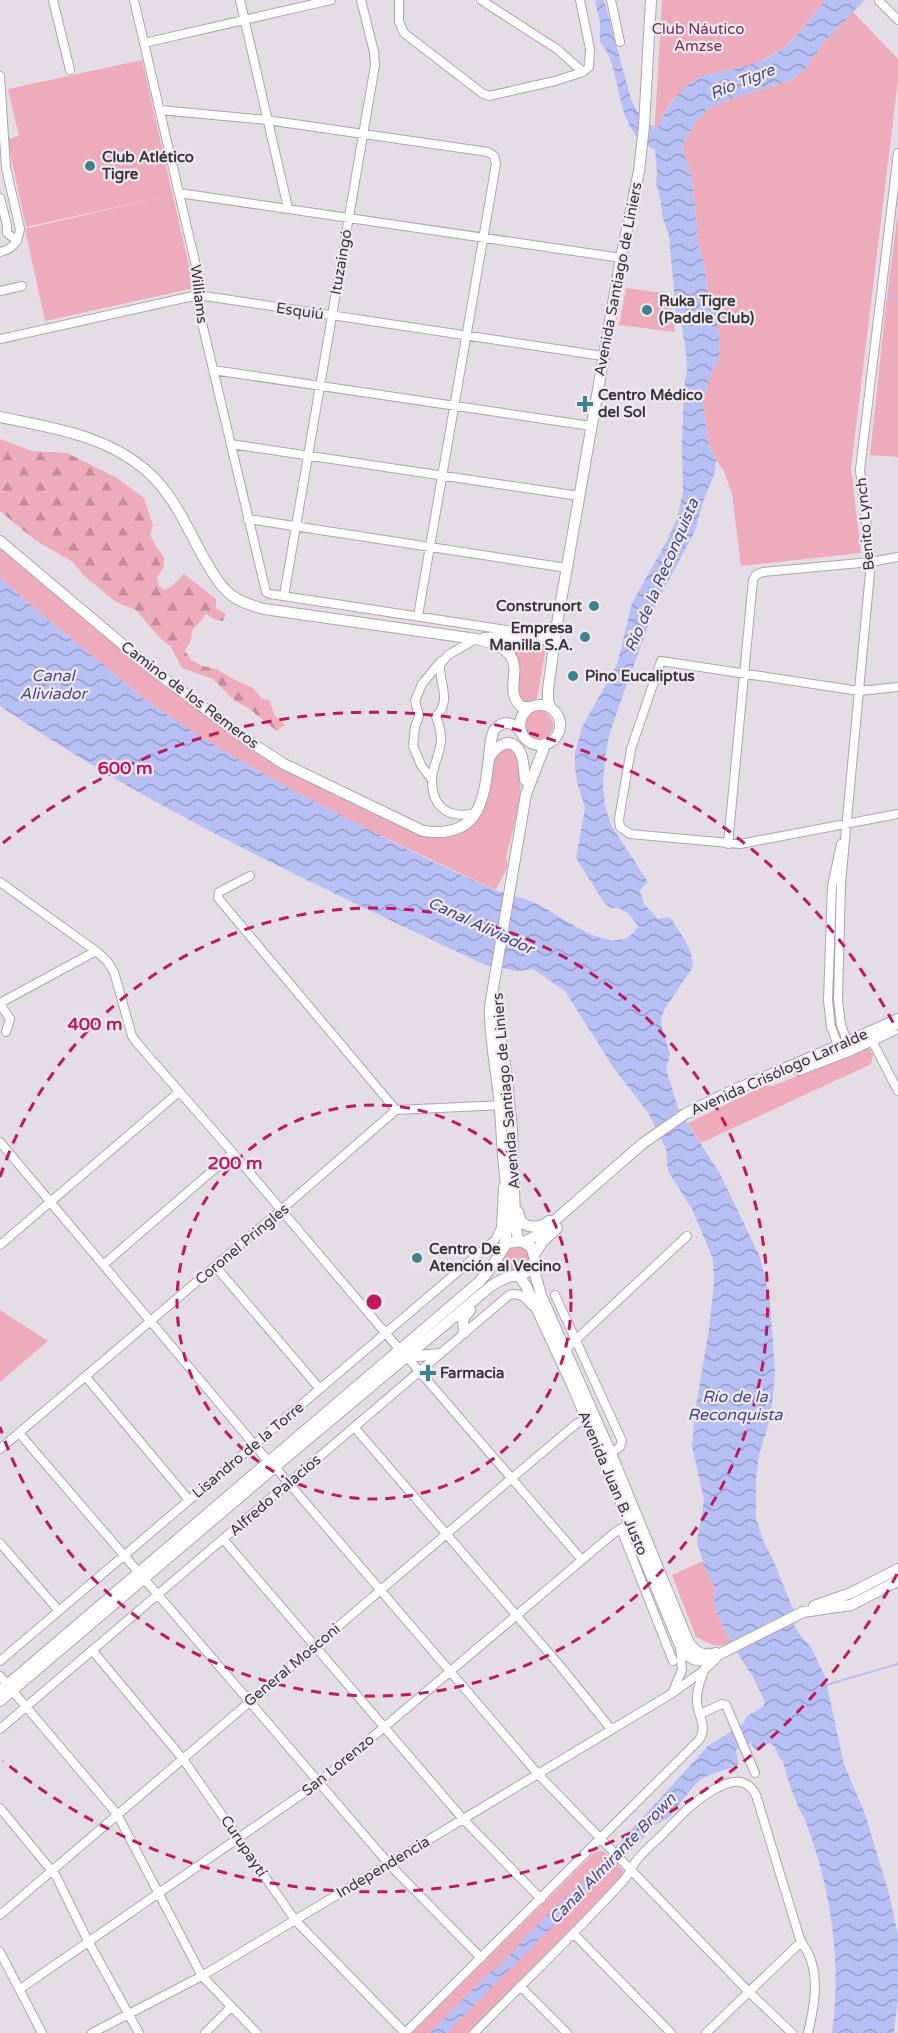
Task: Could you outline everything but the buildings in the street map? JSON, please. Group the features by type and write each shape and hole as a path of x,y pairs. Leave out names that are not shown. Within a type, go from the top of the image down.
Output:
{"main road":[{"name":"Avenida Santiago de Liniers","path":"551,708 548,701 548,688 557,624 603,356 639,171 651,0"},
{"path":"0,417 72,432 93,439 110,446 138,464 169,496 219,583 232,596 246,604 264,609 476,639 499,645 510,654 515,667 513,696 516,703 522,707 551,708 559,718 560,725 556,738 545,745 534,745 513,724 503,723 494,730 483,795 476,813"},
{"name":"Camino de los Remeros","path":"0,541 183,694 284,764 423,831 446,833 456,830 472,819 476,813"},
{"path":"476,639 516,636 544,639 557,624"},
{"name":"Avenida Santiago de Liniers","path":"534,706 542,694 552,663"},
{"path":"523,736 520,726 522,715 534,706"},
{"name":"Avenida Santiago de Liniers","path":"523,736 526,794"},
{"path":"489,758 497,747 509,744 516,747 520,753 525,780"},
{"name":"Avenida Santiago de Liniers","path":"499,1247 508,1223 503,1054 497,1024 496,977 526,794 545,745"},
{"name":"Avenida Crisólogo Larralde","path":"870,1037 898,1019"},
{"name":"Avenida Crisólogo Larralde","path":"534,1260 549,1235 648,1139 685,1114 870,1037 898,1028"},
{"name":"Avenida Santiago de Liniers","path":"504,1104 516,1199 515,1219 521,1241"},
{"name":"Avenida Crisólogo Larralde","path":"521,1241 538,1235 624,1164"},
{"path":"516,1199 519,1219 527,1226 541,1226 560,1215"},
{"path":"0,1701 5,1686 141,1576 403,1353 483,1277 499,1247 510,1241 521,1241 531,1247 541,1294 611,1453 630,1523 690,1645 698,1652 708,1655 722,1654"},
{"path":"499,1247 500,1265 503,1270 516,1276"},
{"path":"403,1353 498,1281 526,1274 534,1260"},
{"name":"Avenida Juan B. Justo","path":"516,1276 526,1286 546,1327 680,1645"},
{"path":"464,1333 463,1318 470,1310 472,1302"},
{"path":"403,1353 439,1354"},
{"path":"680,1645 688,1656 696,1660 708,1660 802,1611 851,1593 898,1569"},
{"path":"802,1611 851,1605 898,1581"}],"street":[{"path":"53,0 70,70"},
{"name":"Williams","path":"134,0 199,279 198,306 264,588 270,594 284,596"},
{"path":"240,0 288,208"},
{"path":"144,43 331,0"},
{"name":"Ituzaingó","path":"284,596 375,59 361,0"},
{"path":"399,0 399,22 404,33 489,96 501,95 583,72 589,67 590,49 580,0"},
{"path":"481,0 557,49 583,72"},
{"path":"611,0 620,42"},
{"path":"879,1 898,20"},
{"path":"0,76 6,168 20,229 12,247 0,252"},
{"path":"160,110 267,120 363,133 488,152 494,156 496,164 418,616"},
{"name":"Benito Lynch","path":"844,1048 838,1000 841,883 871,562 860,470 898,153"},
{"path":"179,193 621,258"},
{"path":"0,198 7,225 4,235 16,241"},
{"path":"0,291 22,286"},
{"name":"Esquiú","path":"0,339 198,295 603,356"},
{"path":"213,370 591,426"},
{"path":"231,444 579,496"},
{"path":"248,519 567,568"},
{"path":"728,844 753,580 756,574 898,557"},
{"path":"284,596 519,632"},
{"path":"432,780 421,765 413,746 419,716 415,701 417,693 428,676 448,655 476,639"},
{"path":"419,716 425,718 436,716 444,705 445,697 440,670 442,661"},
{"path":"898,687 859,691 661,661 631,749 619,819 620,827 630,834 740,844 898,814"},
{"path":"436,716 441,740 432,780 435,799 449,813 457,816 476,813"},
{"path":"250,876 219,892 218,898 396,1110 504,1104"},
{"path":"0,882 107,961 114,972 132,1036 582,1560"},
{"path":"6,1032 10,1019 0,1003 96,951"},
{"path":"870,1037 898,1091"},
{"path":"0,1245 179,1092"},
{"name":"Coronel Pringles","path":"0,1449 396,1110"},
{"path":"0,1142 538,1774 609,1848 632,1868 749,1992 792,2033"},
{"path":"104,1265 233,1153"},
{"path":"566,1349 687,1236"},
{"name":"Lisandro de la Torre","path":"0,1660 385,1333 499,1247"},
{"path":"215,1266 320,1389"},
{"name":"Alfredo Palacios","path":"0,1729 512,1294 518,1294 528,1300 546,1327"},
{"path":"555,1295 622,1441 620,1447 611,1453"},
{"path":"86,1377 189,1500"},
{"name":"General Mosconi","path":"0,1915 512,1478 576,1424 586,1419"},
{"path":"354,1427 611,1729"},
{"path":"19,1433 389,1864 481,1958"},
{"path":"630,1523 673,1661"},
{"name":"San Lorenzo","path":"20,1989 318,1783 614,1533 630,1523"},
{"path":"223,1539 463,1819 541,1899"},
{"path":"0,1543 58,1611"},
{"path":"671,1694 682,1670 680,1645"},
{"name":"Curupaytí","path":"92,1650 183,1758 295,1920 405,2033"},
{"name":"Independencia","path":"92,2033 202,1976 389,1864 671,1694 722,1654"},
{"path":"405,2033 699,1740 704,1728 697,1693 703,1671"},
{"path":"5,1686 26,1707 117,1814 202,1976 257,2033"},
{"path":"700,1714 722,1704 726,1705 756,1773"},
{"path":"474,2033 625,1878 641,1856 696,1802 722,1785 735,1781 744,1782 752,1788 756,1795 801,1942 809,1953 815,1993 808,2033"},
{"path":"0,1808 52,1870 139,2033"},
{"path":"573,1933 671,2033"},
{"path":"706,2033 801,1942"},
{"path":"0,1952 42,2033"},
{"path":"519,1986 567,2033"},
{"path":"205,2033 231,2007"}],"green space":[{"name":"Club Náutico Amzse","path":"662,0 825,0 799,33 781,50 673,99 663,115 654,138"},
{"path":"853,12 898,59 898,80 851,468 861,553 741,566 732,494 724,471 709,445 703,401 713,369 720,359 718,323 708,295 705,266 699,249 692,177 682,147 694,124 709,108 792,80 805,69 825,41"},
{"path":"142,60 194,288 45,321 25,229 166,196 26,227 7,139 19,136 8,89"},
{"path":"898,211 898,457 870,455"},
{"name":"Ruka Tigre (Paddle Club)","path":"626,288 670,294 675,332 619,325"},
{"path":"0,439 32,451 67,453 117,478 144,498 153,525 150,535 164,557 164,567 157,577 159,586 164,590 171,587 184,574 216,599 216,608 226,614 223,621 206,614 192,631 191,640 185,651 191,660 216,669 253,688 261,698 270,701 274,715 285,725 277,731 251,710 234,700 213,679 182,668 171,647 160,638 136,610 116,602 83,575 73,562 35,540 0,511"},
{"path":"0,547 272,761 428,836 472,823 492,757 498,749 511,748 517,758 520,771 519,801 506,857 508,866 496,890 364,827 277,782 193,732 153,705 0,577"},
{"path":"500,640 530,644 547,642 537,699 530,705 517,698 518,677"},
{"path":"539,711 549,715 553,725 549,735 539,739 529,735 525,725 529,715"},
{"path":"869,1048 873,1055 871,1064 701,1143 688,1123 766,1085 773,1086"},
{"path":"516,1245 526,1249 530,1259 526,1269 516,1273 506,1269 502,1259 506,1249"},
{"path":"0,1310 48,1341 0,1382"},
{"path":"703,1561 716,1590 713,1599 716,1611 731,1643 726,1645 713,1645 696,1637 672,1575"},
{"path":"604,1852 622,1869 621,1878 468,2033 412,2033 594,1853"}],"water":[{"path":"595,0 604,0 635,108 647,123 657,129 665,112 677,96 700,77 756,63 771,56 801,31 825,0 865,0 825,41 805,69 792,80 709,108 694,124 682,147 692,177 699,249 705,266 708,295 718,323 720,359 713,369 703,401 709,445 716,460 715,472 695,531 656,604 619,706 609,736 603,784 605,806 611,825 648,882 640,890 644,904 658,919 668,917 672,920 691,953 693,967 664,1010 661,1020 670,1054 666,1069 678,1108 720,1174 759,1255 765,1277 770,1301 775,1373 771,1416 759,1455 756,1479 756,1518 763,1540 793,1609 792,1622 811,1647 825,1677 844,1764 865,1814 889,1894 898,1935 898,1997 894,2033 832,2033 836,1979 835,1952 822,1872 783,1761 770,1743 755,1750 751,1743 736,1750 738,1764 736,1766 701,1779 669,1817 655,1825 446,2033 429,2033 490,1972 499,1967 533,1929 599,1865 708,1746 743,1724 746,1717 764,1706 764,1700 753,1677 731,1643 716,1611 713,1599 716,1590 705,1568 697,1542 704,1500 692,1446 695,1412 709,1329 714,1283 713,1259 692,1209 668,1171 666,1149 649,1114 613,1067 565,991 533,969 517,971 483,964 297,875 116,779 0,706 0,577 147,700 201,737 275,780 421,856 493,889 537,904 589,933 604,939 617,940 629,936 638,926 624,911 605,904 576,858 585,808 578,786 575,753 582,727 617,665 632,603 668,539 677,518 683,493 682,442 687,371 682,327 676,313 669,236 656,184 655,150 641,140 631,128 625,114 613,68 600,42 600,23"}],"waterway":[{"path":"889,295 898,301"},
{"path":"826,1685 898,1664"}],"place":[{"name":"Club Atlético Tigre","path":"90,166"},
{"name":"Ruka Tigre (Paddle Club)","path":"647,310"},
{"name":"Centro Médico del Sol","path":"585,404"},
{"name":"Construnort","path":"594,606"},
{"name":"Empresa Manilla S.A.","path":"585,637"},
{"name":"Pino Eucaliptus","path":"573,676"},
{"name":"Centro De Atención al Vecino","path":"417,1258"},
{"name":"Farmacia","path":"428,1373"}],"water label":[{"name":"Río Tigre","path":"742,81"},
{"name":"Río de la Reconquista","path":"661,575"},
{"name":"Canal Aliviador","path":"53,684"},
{"name":"Canal Aliviador","path":"481,925"},
{"name":"Río de la Reconquista","path":"735,1405"},
{"name":"Canal Almirante Brown","path":"612,1858"}]}
